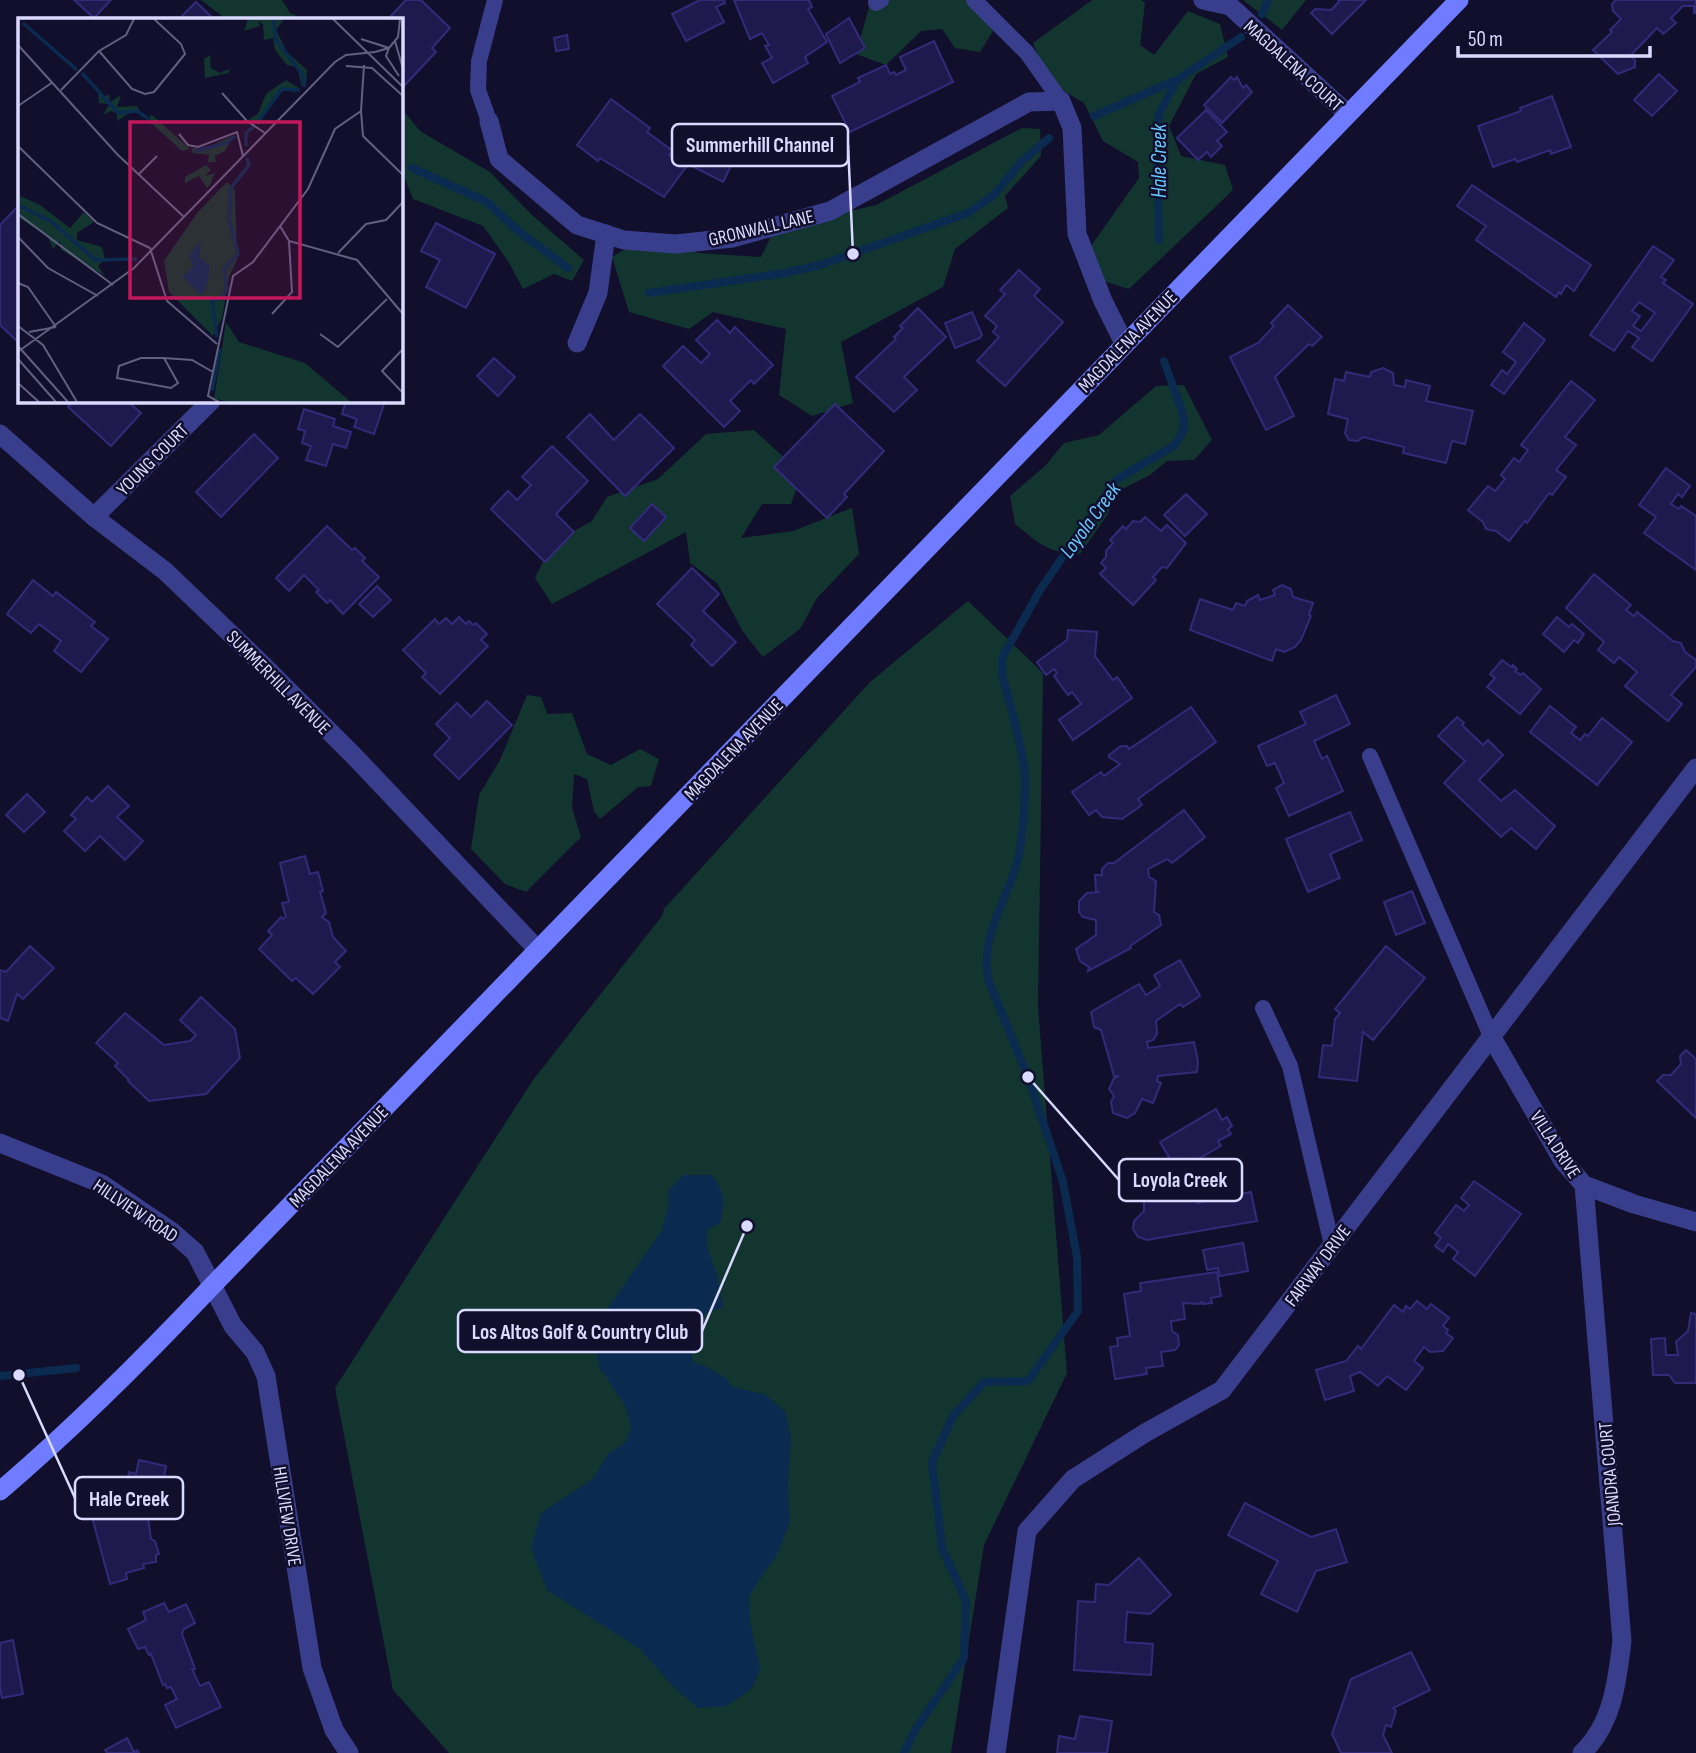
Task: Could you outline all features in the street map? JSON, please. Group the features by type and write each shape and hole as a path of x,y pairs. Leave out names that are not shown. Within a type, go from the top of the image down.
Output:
{"main road":[{"name":"MAGDALENA AVENUE","path":"0,1491 135,1367 1459,0"}],"street":[{"name":"MAGDALENA COURT","path":"1203,0 1230,6 1348,114"},
{"name":"GRONWALL LANE","path":"489,121 499,159 577,225 624,240 676,244 732,238 830,211 1029,102 1062,101"},
{"path":"1062,101 1072,128 1077,234 1103,301 1124,343"},
{"path":"577,343 598,293 606,234"},
{"name":"YOUNG COURT","path":"94,517 210,402"},
{"name":"SUMMERHILL AVENUE","path":"0,434 94,517 165,571 262,664 538,950"},
{"name":"FAIRWAY DRIVE","path":"996,1753 1027,1531 1073,1479 1145,1433 1222,1390 1696,768"},
{"name":"VILLA DRIVE","path":"1491,1036 1563,1160 1584,1185 1634,1204 1696,1222"},
{"name":"HILLVIEW ROAD","path":"0,1143 102,1184 142,1210 195,1252 212,1286"},
{"name":"JOANDRA COURT","path":"1582,1753 1595,1741 1616,1694 1622,1641 1584,1185"},
{"name":"HILLVIEW DRIVE","path":"212,1286 237,1331 255,1352 266,1376 312,1668 334,1730 349,1753"}],"lane":[{"path":"489,121 478,90 479,61 495,0"},
{"path":"974,0 1027,53 1062,101"},
{"path":"1370,756 1491,1036"},
{"path":"1263,1008 1290,1066 1332,1245"}],"green space":[{"path":"201,0 282,0 290,13 302,18 225,18"},
{"path":"871,0 973,0 993,31 980,52 955,48 942,29 921,31 886,65 856,54"},
{"path":"1092,0 1141,0 1145,3 1140,45 1154,55 1188,11 1220,24 1228,57 1196,74 1169,126 1181,156 1225,165 1233,190 1129,289 1103,281 1091,246 1139,178 1138,162 1103,141 1084,103 1047,81 1033,43"},
{"path":"1243,0 1306,0 1282,30"},
{"path":"402,109 420,131 490,172 532,215 584,260 572,281 554,274 523,289 508,261 483,226 413,199 402,172"},
{"path":"1022,128 1040,129 1041,156 1005,196 1008,208 955,249 943,287 841,342 853,403 812,416 779,395 786,329 713,312 689,329 629,312 612,257 651,234 698,253 761,257 775,228 876,205"},
{"path":"1184,385 1212,440 1194,460 1167,461 1150,475 1116,492 1108,514 1080,554 1044,546 1015,524 1010,496 1045,466 1064,443 1099,435 1156,386"},
{"path":"754,430 802,474 791,504 762,504 741,538 793,531 852,508 859,554 817,598 800,629 763,657 743,632 717,583 690,563 686,532 552,604 535,578 552,543 592,521 607,497 658,479 706,434"},
{"path":"968,601 1043,673 1038,1007 1067,1373 984,1545 951,1753 449,1753 393,1690 335,1388 533,1080 662,916 664,909 870,682"},
{"path":"527,695 541,697 547,714 572,713 587,754 611,765 640,749 659,759 651,786 638,787 600,819 594,811 587,779 574,774 572,808 581,837 526,892 505,884 471,849 479,795 500,760"}],"water":[{"path":"683,1175 712,1175 722,1193 723,1203 720,1223 707,1230 707,1247 717,1274 723,1307 706,1313 699,1325 691,1350 694,1363 727,1379 733,1387 766,1395 785,1412 791,1438 788,1486 790,1522 777,1555 749,1597 750,1622 760,1669 752,1688 727,1706 698,1708 672,1685 640,1649 547,1590 531,1548 541,1513 593,1479 608,1454 626,1442 631,1426 625,1405 600,1368 595,1347 597,1324 662,1230 668,1208 668,1191"}],"building":[{"path":"74,0 111,0 94,18"},
{"path":"406,0 421,0 450,28 432,48 436,52 403,87 402,18 389,18"},
{"path":"700,0 724,0 725,3 716,7 724,22 686,41 672,14"},
{"path":"734,0 809,0 812,7 808,9 827,42 805,57 808,63 773,83 762,63 772,58 765,46 769,45 762,33 750,39"},
{"path":"1338,0 1366,0 1332,34 1311,13 1315,9 1331,10"},
{"path":"1616,0 1696,0 1696,13 1694,6 1683,6 1671,18 1676,23 1663,34 1657,28 1633,53 1631,56 1635,60 1635,67 1618,74 1593,50 1621,19 1613,11 1612,4"},
{"path":"196,2 213,18 180,18"},
{"path":"849,18 865,48 840,63 826,34"},
{"path":"567,35 569,49 556,51 554,38"},
{"path":"934,41 953,82 850,132 832,96 860,82 858,78 886,65 890,74 894,72 896,75 906,70 900,57"},
{"path":"1659,74 1677,91 1652,116 1634,100"},
{"path":"1231,77 1234,80 1237,77 1243,88 1246,85 1252,92 1222,123 1204,105"},
{"path":"1552,96 1571,147 1551,154 1550,150 1493,167 1478,126 1521,111 1520,108"},
{"path":"611,99 650,128 647,132 673,151 669,155 686,167 664,197 600,158 598,161 577,145"},
{"path":"1206,110 1227,132 1217,141 1222,146 1211,157 1207,152 1198,160 1177,138"},
{"path":"703,137 737,154 723,182 688,164"},
{"path":"1472,185 1591,265 1574,291 1566,285 1556,297 1476,240 1486,226 1457,206"},
{"path":"18,206 18,342 0,325 0,225"},
{"path":"436,223 495,254 466,308 426,287 440,260 421,251"},
{"path":"1653,246 1674,260 1661,277 1666,280 1663,283 1693,304 1652,361 1632,347 1639,338 1628,331 1614,351 1590,335","holes":["1639,302 1655,313 1641,331 1633,326 1640,316 1632,311"]},
{"path":"1019,270 1040,289 1034,296 1063,322 1005,386 977,361 999,337 993,332 997,326 985,316 1005,294 1000,290"},
{"path":"1288,305 1322,337 1312,346 1309,344 1275,377 1294,416 1266,430 1230,357 1258,343 1274,326 1271,323"},
{"path":"918,308 946,337 904,377 917,390 894,412 856,377 896,339 894,337 903,328 900,326"},
{"path":"972,312 982,335 955,348 945,323"},
{"path":"717,320 730,333 735,327 773,365 754,384 751,380 730,401 740,411 724,427 663,366 683,346 701,363 710,354 696,340"},
{"path":"1524,323 1545,340 1504,394 1491,385 1502,370 1507,374 1516,362 1503,352"},
{"path":"494,358 515,377 498,396 477,376"},
{"path":"1383,368 1393,373 1394,385 1405,387 1406,380 1430,386 1426,401 1473,411 1465,444 1452,441 1446,463 1403,453 1404,447 1363,437 1358,441 1349,440 1345,433 1348,419 1328,414 1335,379 1344,381 1346,372 1370,377 1371,372"},
{"path":"1571,381 1595,400 1565,437 1576,445 1556,470 1566,477 1509,541 1496,531 1486,529 1483,522 1468,510 1488,486 1495,491 1505,479 1501,475 1514,458 1519,462 1528,450 1521,445"},
{"path":"73,402 128,402 141,413 111,446 68,407"},
{"path":"346,402 385,402 374,434 354,427 357,419 342,414"},
{"path":"835,404 884,451 844,494 847,497 827,518 774,467"},
{"path":"304,409 335,419 333,426 351,432 346,448 333,444 326,466 306,460 311,446 302,443 305,431 298,429"},
{"path":"590,414 614,440 640,414 674,448 625,496 567,437"},
{"path":"254,434 278,458 221,517 196,492"},
{"path":"552,446 588,481 556,514 574,532 545,562 491,509 508,491 517,500 531,485 522,477"},
{"path":"1666,468 1690,486 1682,497 1678,494 1671,504 1679,509 1681,506 1696,516 1696,570 1644,533 1656,517 1639,505"},
{"path":"1186,494 1207,514 1185,536 1164,515"},
{"path":"652,504 666,517 644,541 630,528"},
{"path":"1145,517 1161,531 1167,525 1186,543 1167,568 1162,567 1153,577 1156,580 1133,605 1100,574 1106,568 1101,563 1113,543 1110,540 1123,526 1126,529 1133,521 1140,522"},
{"path":"327,526 352,550 355,548 365,558 362,561 379,577 343,614 330,600 327,603 316,592 319,590 304,575 289,591 276,578"},
{"path":"692,568 719,594 703,611 736,642 712,666 691,645 695,640 657,604"},
{"path":"1594,574 1631,605 1626,610 1634,616 1637,612 1673,641 1681,643 1685,652 1696,660 1696,667 1671,695 1682,704 1668,721 1625,686 1637,672 1619,657 1614,663 1598,650 1604,642 1566,608"},
{"path":"33,580 53,596 56,592 95,622 91,626 108,639 81,672 54,651 61,641 39,624 31,633 7,614"},
{"path":"1282,585 1291,589 1293,597 1313,603 1309,615 1311,616 1301,640 1295,647 1284,652 1276,649 1272,661 1190,630 1200,599 1233,610 1236,603 1245,606 1247,601 1258,595 1260,600 1275,595 1273,590"},
{"path":"377,586 391,600 373,617 359,604"},
{"path":"459,617 466,624 469,621 473,625 476,623 487,634 481,640 488,646 440,694 422,677 426,673 403,650 435,619 439,624 446,618 452,624"},
{"path":"1557,617 1584,634 1578,643 1574,640 1564,652 1543,634"},
{"path":"1068,630 1097,632 1095,656 1113,680 1117,677 1132,698 1073,740 1059,720 1081,704 1072,692 1068,695 1054,676 1057,673 1054,669 1046,675 1037,662 1067,640"},
{"path":"1502,660 1512,667 1513,665 1517,669 1515,671 1521,675 1523,673 1541,689 1520,714 1487,687 1495,678 1490,674"},
{"path":"1336,695 1350,724 1314,741 1322,759 1327,756 1343,791 1289,816 1276,788 1284,783 1275,763 1267,766 1258,746 1306,724 1300,712"},
{"path":"487,701 512,725 459,779 434,755 450,738 436,724 457,703 471,717"},
{"path":"1550,706 1576,727 1571,733 1580,740 1585,734 1588,736 1602,718 1632,742 1597,785 1530,732"},
{"path":"1191,707 1216,742 1138,799 1142,805 1122,819 1102,817 1096,810 1089,815 1072,792 1101,772 1104,776 1120,764 1109,755 1121,746 1127,746 1129,749"},
{"path":"1457,717 1483,745 1488,740 1503,755 1479,780 1501,801 1515,790 1555,826 1536,849 1511,828 1501,837 1444,783 1465,761 1438,736"},
{"path":"108,786 129,806 117,817 143,841 125,860 100,836 85,851 64,831 76,819 71,815 87,797 92,802"},
{"path":"27,794 45,812 24,832 6,815"},
{"path":"1184,810 1205,837 1172,863 1167,859 1148,869 1149,877 1156,881 1154,912 1159,915 1161,925 1130,946 1131,948 1088,971 1089,967 1080,961 1076,949 1096,935 1096,920 1083,917 1079,912 1079,901 1087,893 1098,892 1095,875 1102,875 1102,869 1108,863 1114,863"},
{"path":"1350,812 1362,840 1330,854 1340,878 1308,892 1286,839"},
{"path":"305,856 310,874 318,872 326,913 322,917 329,922 333,937 346,951 335,962 340,967 313,994 296,978 292,981 259,949 272,935 268,931 281,917 286,917 282,903 289,902 280,863"},
{"path":"1412,891 1425,923 1396,935 1384,902"},
{"path":"30,946 54,968 23,999 17,994 8,1021 0,1018 0,970 6,972"},
{"path":"1386,946 1425,978 1373,1040 1363,1032 1357,1081 1319,1077 1323,1045 1332,1046 1335,1019 1340,1013 1335,1009"},
{"path":"1180,960 1200,996 1183,1007 1180,1004 1156,1021 1157,1034 1153,1040 1147,1042 1148,1048 1194,1042 1197,1072 1158,1076 1157,1081 1161,1083 1153,1103 1142,1099 1135,1113 1127,1118 1113,1113 1111,1102 1114,1096 1109,1089 1114,1078 1119,1076 1114,1076 1101,1030 1094,1027 1091,1012 1139,984 1146,995 1160,986 1154,975"},
{"path":"201,997 235,1029 240,1058 206,1094 149,1101 115,1066 118,1063 96,1043 125,1013 164,1045 190,1041 196,1035 180,1020"},
{"path":"1686,1050 1696,1059 1696,1118 1657,1081 1663,1075 1671,1075 1681,1064 1680,1056"},
{"path":"1216,1109 1222,1120 1227,1117 1232,1126 1228,1129 1231,1134 1218,1141 1221,1146 1177,1171 1160,1142"},
{"path":"1191,1169 1198,1175 1198,1189 1193,1194 1197,1203 1251,1192 1257,1221 1147,1240 1138,1237 1133,1229 1134,1221 1144,1211 1144,1201 1134,1193 1137,1181 1140,1178"},
{"path":"1474,1181 1521,1214 1475,1276 1453,1259 1458,1252 1448,1244 1443,1252 1435,1246 1441,1238 1435,1233 1456,1205 1464,1211 1469,1205 1461,1198"},
{"path":"1243,1243 1248,1271 1220,1276 1218,1268 1207,1270 1203,1250"},
{"path":"1217,1272 1221,1296 1211,1298 1212,1303 1183,1303 1185,1319 1171,1321 1172,1331 1178,1335 1179,1345 1175,1350 1161,1352 1163,1366 1146,1368 1147,1374 1115,1379 1110,1347 1118,1346 1117,1338 1130,1336 1124,1294 1141,1291 1140,1283"},
{"path":"1417,1301 1427,1309 1431,1304 1449,1318 1443,1326 1448,1330 1446,1333 1453,1338 1443,1351 1430,1352 1424,1347 1414,1361 1423,1368 1406,1390 1387,1376 1378,1386 1360,1372 1350,1376 1354,1391 1325,1400 1316,1370 1346,1361 1358,1346 1361,1349 1394,1305 1403,1312 1406,1306 1410,1309"},
{"path":"1691,1313 1696,1314 1696,1383 1675,1383 1669,1375 1653,1375 1651,1339 1665,1338 1666,1355 1678,1355 1676,1342 1688,1331"},
{"path":"139,1460 166,1466 163,1482 152,1479 146,1507 131,1502 129,1509 131,1516 147,1512 151,1539 155,1541 159,1554 156,1555 156,1562 143,1564 144,1568 126,1573 127,1579 110,1584 91,1513 106,1506 108,1497 117,1499 119,1490 125,1492 129,1472 136,1474"},
{"path":"1245,1503 1311,1537 1336,1529 1347,1562 1316,1571 1297,1612 1261,1594 1278,1561 1228,1535"},
{"path":"1139,1558 1171,1595 1150,1614 1127,1612 1125,1642 1153,1644 1151,1675 1074,1670 1078,1601 1095,1602 1096,1584 1109,1585"},
{"path":"164,1603 169,1612 186,1604 195,1623 184,1629 182,1634 195,1669 192,1669 200,1686 209,1682 221,1707 176,1728 165,1705 177,1699 171,1687 163,1685 151,1654 149,1655 145,1647 138,1649 128,1629 146,1620 143,1612"},
{"path":"13,1640 23,1694 2,1698 0,1643"},
{"path":"1411,1652 1430,1690 1393,1708 1396,1711 1391,1727 1386,1725 1383,1735 1392,1753 1341,1753 1332,1734 1351,1679"},
{"path":"1080,1716 1112,1721 1107,1753 1057,1753 1059,1736 1075,1739"},
{"path":"127,1738 134,1752 137,1750 139,1753 107,1753 105,1750"}],"waterway":[{"name":"Hale Creek","path":"1262,14 1268,0"},
{"name":"Hale Creek","path":"1159,240 1159,114 1177,80 1241,37"},
{"path":"1094,116 1174,81"},
{"path":"649,293 785,273 820,265 968,213 994,195 1021,162 1049,138"},
{"path":"412,168 487,202 518,231 568,268"},
{"name":"Loyola Creek","path":"904,1753 915,1730 964,1658 966,1601 942,1548 932,1462 953,1416 984,1382 1028,1381 1078,1311 1077,1257 1063,1182 1028,1077 989,982 988,947 997,914 1016,865 1025,796 1022,755 1002,673 1002,658 1040,590 1116,480 1175,445 1183,431 1182,411 1164,361"},
{"name":"Hale Creek","path":"0,1376 76,1368"}],"place":[{"name":"Summerhill Channel","path":"853,254"},
{"name":"Loyola Creek","path":"1028,1077"},
{"name":"Los Altos Golf & Country Club","path":"747,1226"},
{"name":"Hale Creek","path":"19,1375"}]}
